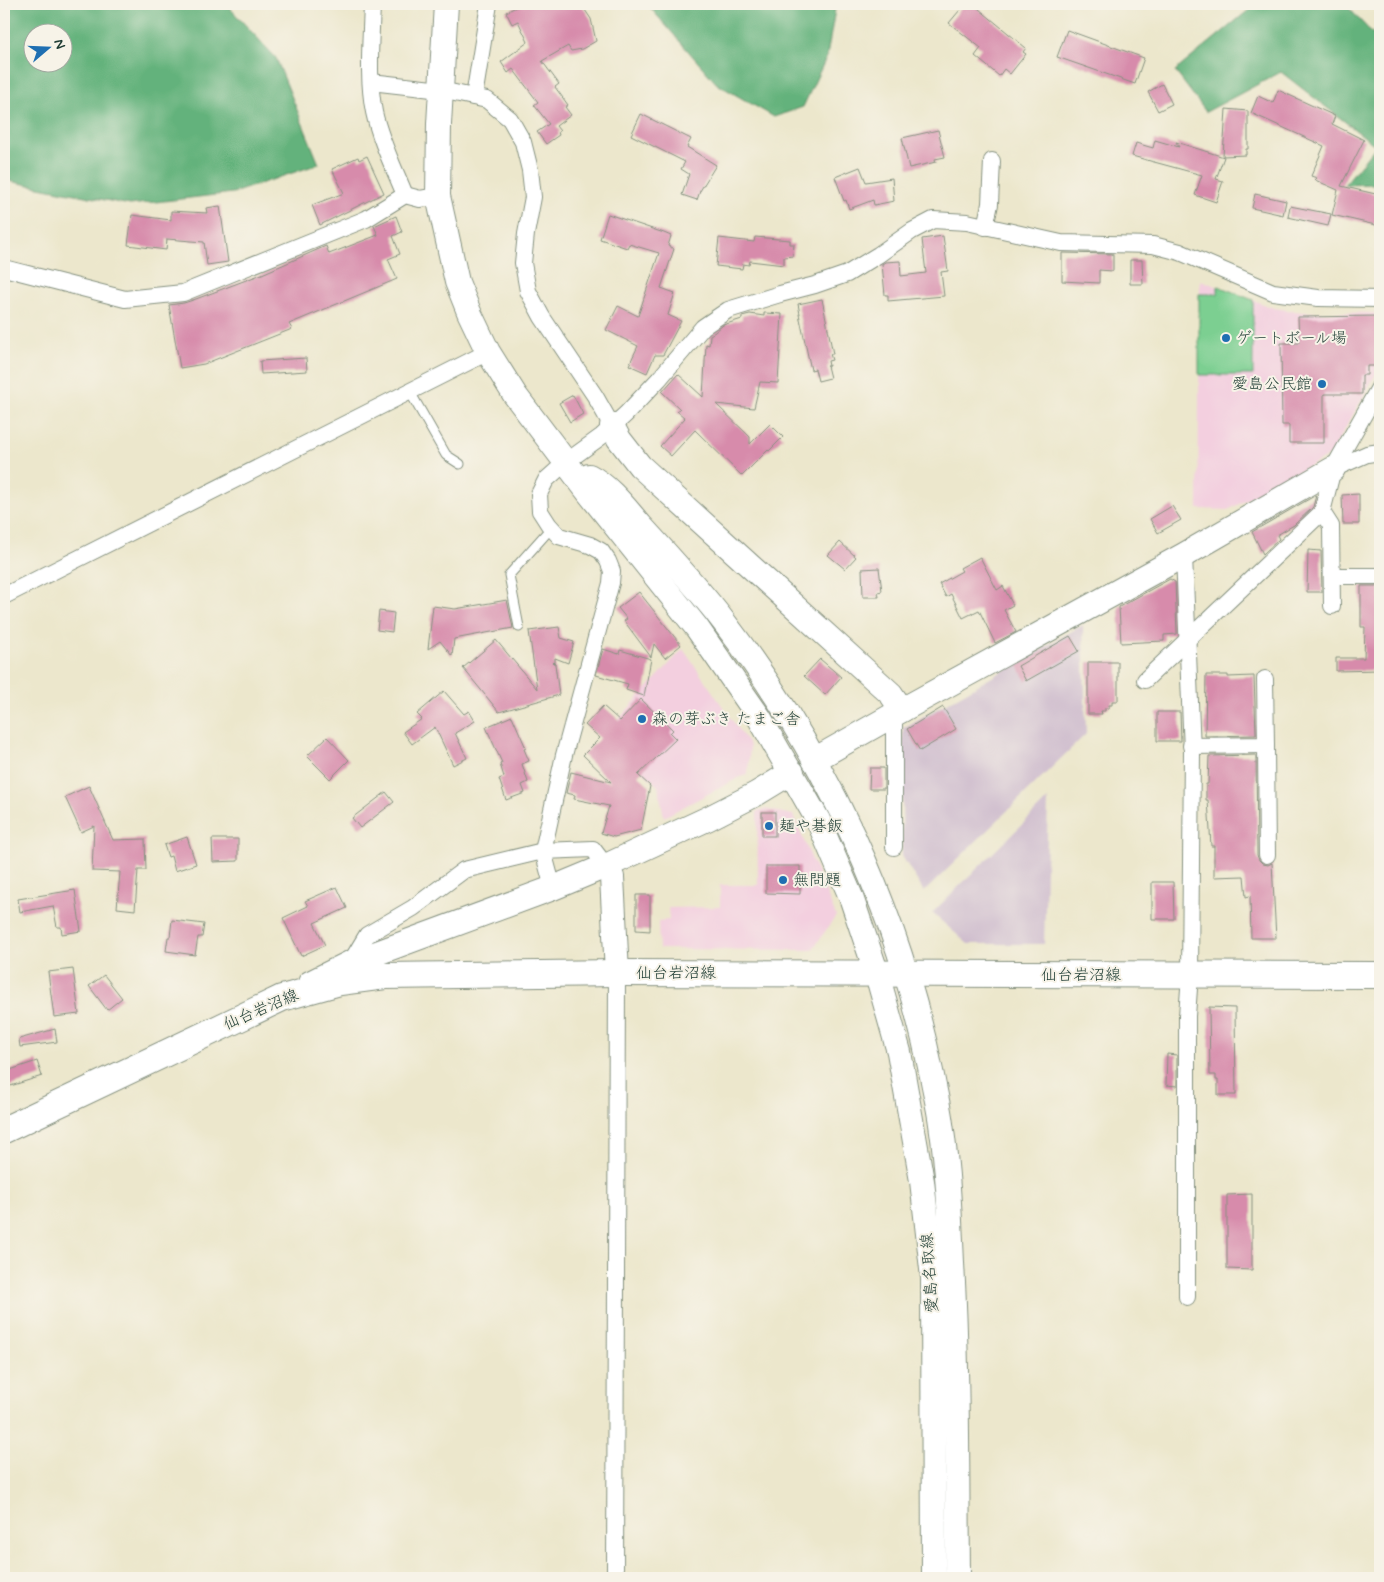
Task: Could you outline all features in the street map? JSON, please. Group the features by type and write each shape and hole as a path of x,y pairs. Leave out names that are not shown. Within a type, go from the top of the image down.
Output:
{"main road":[{"name":"仙台岩沼線","path":"4,1130 282,998 345,972 385,976 617,972 1380,975"}],"street":[{"path":"372,4 371,82 374,111 385,147 405,195"},
{"name":"愛島名取線","path":"446,4 438,196 457,282 469,312 488,352 515,395 697,628 759,717 818,820 861,925 877,974 899,1052 922,1181 933,1278 934,1578"},
{"path":"474,97 489,4"},
{"path":"371,82 441,90 487,100 510,119 523,142 530,170 533,197 523,264 528,291 542,317 596,396 620,440 640,466 891,694 898,712 894,846"},
{"path":"986,227 990,204 992,161"},
{"path":"4,268 124,299 183,292 366,219 405,195 420,199 438,196"},
{"path":"553,888 543,851 564,755 611,583 612,571 608,560 601,550 559,536 551,528 540,511 538,494 546,480 626,414 659,379 703,327 728,310 847,274 912,231 933,220 967,222 1061,243 1153,246 1180,252 1273,292 1318,298 1380,299"},
{"path":"4,596 488,352"},
{"path":"1145,680 1322,512 1333,469 1380,386"},
{"path":"814,760 1184,555 1333,469 1367,454 1380,452"},
{"name":"愛島名取線","path":"566,462 598,480 694,584 758,668 790,719 840,808 893,934 924,1036 941,1124 950,1223 956,1335 958,1578"},
{"path":"1322,512 1332,526 1332,606"},
{"path":"1184,555 1191,746 1187,1296"},
{"path":"1332,576 1380,576"},
{"path":"1265,679 1267,855"},
{"path":"1191,746 1266,745"},
{"path":"345,972 606,866 709,818 756,794 792,772"},
{"path":"345,972 367,935 412,908 464,870 543,851 593,849 612,877 617,972 615,1578"}],"lane":[{"path":"410,392 446,455 460,464"},
{"path":"519,627 509,575 551,528"}],"shaded area":[{"path":"1200,280 1274,308 1302,312 1380,313 1380,367 1337,443 1334,453 1228,510 1198,509"},
{"path":"1083,625 1086,734 924,892 902,856 903,728"},
{"path":"683,649 750,746 748,773 664,817 658,786 604,735"},
{"path":"1048,799 1044,944 968,944 932,913"},
{"path":"765,809 793,815 836,916 812,950 659,949 658,921 669,920 668,908 720,907 720,885 758,885 757,811"}],"green space":[{"path":"4,4 226,4 276,58 319,164 233,193 130,205 4,180"},
{"path":"647,4 836,4 827,56 803,107 774,117 717,84"},
{"path":"1256,4 1345,4 1372,33 1380,33 1380,184 1344,185 1376,146 1281,72 1206,112 1175,71"},
{"name":"ゲートボール場","path":"1218,286 1253,300 1253,375 1199,375 1199,294 1218,294"}],"building":[{"path":"522,4 581,4 591,19 596,41 582,49 571,51 568,46 542,61 559,84 555,87 568,105 565,107 571,115 556,126 560,131 558,132 559,135 546,144 537,132 549,124 534,105 538,102 513,69 508,73 501,62 528,42 518,21 512,24 506,12"},
{"path":"965,4 973,4 1026,48 1023,52 1026,54 1010,74 1004,69 999,76 975,56 981,48 949,23"},
{"path":"1067,30 1144,58 1135,84 1057,57"},
{"path":"1162,84 1172,104 1158,111 1148,92"},
{"path":"1278,90 1335,116 1332,124 1364,140 1341,186 1380,195 1380,226 1332,215 1338,190 1315,180 1317,178 1311,176 1324,146 1251,113 1258,96 1273,103"},
{"path":"1226,109 1248,111 1248,149 1246,149 1246,155 1223,156"},
{"path":"641,114 691,139 687,147 716,165 700,191 697,200 682,195 689,174 681,169 685,162 631,135"},
{"path":"938,130 945,157 935,159 936,162 909,168 902,138"},
{"path":"1155,140 1179,147 1176,142 1224,157 1216,179 1223,181 1216,202 1195,195 1202,175 1132,156 1136,143 1153,148"},
{"path":"367,156 384,193 320,225 312,205 344,193 332,169 358,157 359,160"},
{"path":"860,167 866,182 892,178 894,201 874,205 873,200 849,209 835,177"},
{"path":"1255,194 1286,201 1283,215 1252,208"},
{"path":"220,206 228,262 207,265 204,242 167,239 166,250 128,245 132,215 171,220 171,211 207,213 206,208"},
{"path":"1290,206 1331,214 1328,226 1288,217"},
{"path":"608,214 671,236 668,246 674,249 661,288 675,293 668,315 681,321 663,355 655,355 647,373 629,365 638,346 606,330 618,306 638,316 659,253 629,244 627,248 600,239"},
{"path":"396,216 402,232 393,236 400,254 388,259 397,279 289,324 292,329 204,364 180,368 169,305 196,299 262,274 326,246 329,254 378,235 374,226"},
{"path":"943,236 948,271 941,272 944,296 888,301 888,295 885,295 882,264 900,261 901,276 926,273 922,239"},
{"path":"755,237 790,240 790,244 794,244 793,256 784,257 784,265 750,261 749,265 743,264 742,269 716,266 719,238 754,242"},
{"path":"1062,253 1113,254 1113,271 1099,270 1099,283 1062,281"},
{"path":"1130,260 1142,260 1143,284 1130,284"},
{"path":"822,299 833,354 830,354 832,360 828,361 829,366 827,366 830,378 818,381 815,369 811,370 798,304"},
{"path":"764,313 782,314 778,383 760,382 754,408 716,404 750,437 750,444 770,424 783,437 742,476 695,430 671,456 660,446 685,418 677,411 680,409 662,392 678,374 703,397 706,344 709,345 710,335 723,325 742,319 742,316 750,314 764,316"},
{"name":"愛島公民館","path":"1379,316 1380,366 1367,366 1367,375 1362,375 1362,394 1324,394 1324,443 1289,443 1289,425 1282,425 1281,343 1299,343 1298,317"},
{"path":"306,358 307,371 261,374 260,361"},
{"path":"573,395 583,414 570,422 559,403"},
{"path":"1359,494 1359,524 1343,524 1342,495"},
{"path":"1316,495 1313,507 1294,525 1277,535 1279,539 1263,554 1252,532"},
{"path":"1172,506 1181,520 1158,533 1150,519"},
{"path":"840,542 856,557 845,569 828,555"},
{"path":"1308,550 1321,551 1322,592 1307,592"},
{"path":"980,557 997,590 1003,586 1013,605 1004,610 1016,632 995,643 979,610 963,618 951,594 946,597 939,584 962,571 960,568"},
{"path":"879,568 882,591 878,592 879,597 863,597 862,569"},
{"path":"1170,579 1175,582 1177,634 1164,635 1164,641 1121,643 1119,607"},
{"path":"1361,586 1380,586 1380,670 1336,671 1336,658 1364,658 1365,627 1361,627"},
{"path":"639,592 681,645 665,658 654,644 651,657 624,621 627,619 618,608"},
{"path":"507,600 513,628 454,639 452,656 440,641 428,649 433,606 455,609"},
{"path":"379,611 394,613 392,632 377,630"},
{"path":"559,627 561,638 574,642 568,663 555,658 555,663 552,662 555,664 559,695 499,712 463,668 496,640 537,689 529,631"},
{"path":"1070,636 1079,651 1026,681 1018,666"},
{"path":"603,649 619,654 620,650 651,659 644,696 626,690 628,684 596,675"},
{"path":"820,659 841,677 825,695 804,676"},
{"path":"1088,662 1118,662 1118,701 1112,701 1112,705 1109,705 1109,708 1101,711 1102,714 1088,714"},
{"path":"1206,675 1228,675 1228,677 1254,676 1256,735 1205,736"},
{"path":"444,691 464,714 469,711 475,721 455,733 467,758 453,765 435,727 412,744 403,732 422,719 417,714"},
{"path":"641,699 673,730 670,733 676,739 638,775 650,786 641,830 614,837 601,833 609,806 574,799 575,795 566,793 571,772 611,782 583,755 600,738 585,725 603,706 620,721"},
{"path":"943,707 956,729 920,751 907,729"},
{"path":"1157,712 1180,712 1181,741 1157,741"},
{"path":"512,716 526,748 524,749 529,761 522,764 528,782 522,785 525,793 506,800 499,779 504,777 500,764 502,763 486,727"},
{"path":"327,737 349,760 330,779 307,756"},
{"path":"1256,755 1257,855 1263,864 1268,865 1272,863 1276,938 1251,938 1250,896 1246,897 1244,876 1214,877 1214,846 1211,846 1208,800 1206,800 1209,756"},
{"path":"870,768 884,768 884,789 869,789"},
{"path":"89,786 113,840 145,839 146,870 138,870 135,910 117,908 120,872 92,871 94,826 81,832 65,797"},
{"path":"386,792 394,802 360,828 352,818"},
{"path":"762,812 775,812 775,836 762,836"},
{"path":"187,837 196,864 175,871 171,856 168,857 164,845"},
{"path":"212,839 238,839 238,861 213,862"},
{"name":"無問題","path":"766,866 800,866 800,894 766,893"},
{"path":"1152,882 1173,882 1174,919 1152,919"},
{"path":"337,887 347,908 314,923 325,945 301,956 283,918 308,906 305,901"},
{"path":"75,890 81,931 62,934 61,927 57,927 53,906 20,912 18,899"},
{"path":"636,895 650,895 650,931 636,930"},
{"path":"172,920 204,924 202,937 198,937 195,955 166,951"},
{"path":"73,969 79,1014 54,1017 48,972"},
{"path":"104,975 122,998 107,1010 89,986"},
{"path":"1209,1007 1235,1008 1236,1095 1218,1095 1216,1075 1210,1075"},
{"path":"55,1029 57,1042 20,1047 19,1039"},
{"path":"1167,1054 1177,1055 1177,1086 1166,1085"},
{"path":"37,1061 42,1076 4,1088 4,1072"},
{"path":"1252,1194 1252,1270 1227,1269 1227,1195"}],"place":[{"name":"ゲートボール場","path":"1226,338"},
{"name":"愛島公民館","path":"1322,384"},
{"name":"森の芽ぶき たまご舎","path":"642,719"},
{"name":"麺や碁飯","path":"769,826"},
{"name":"無問題","path":"783,880"}]}
